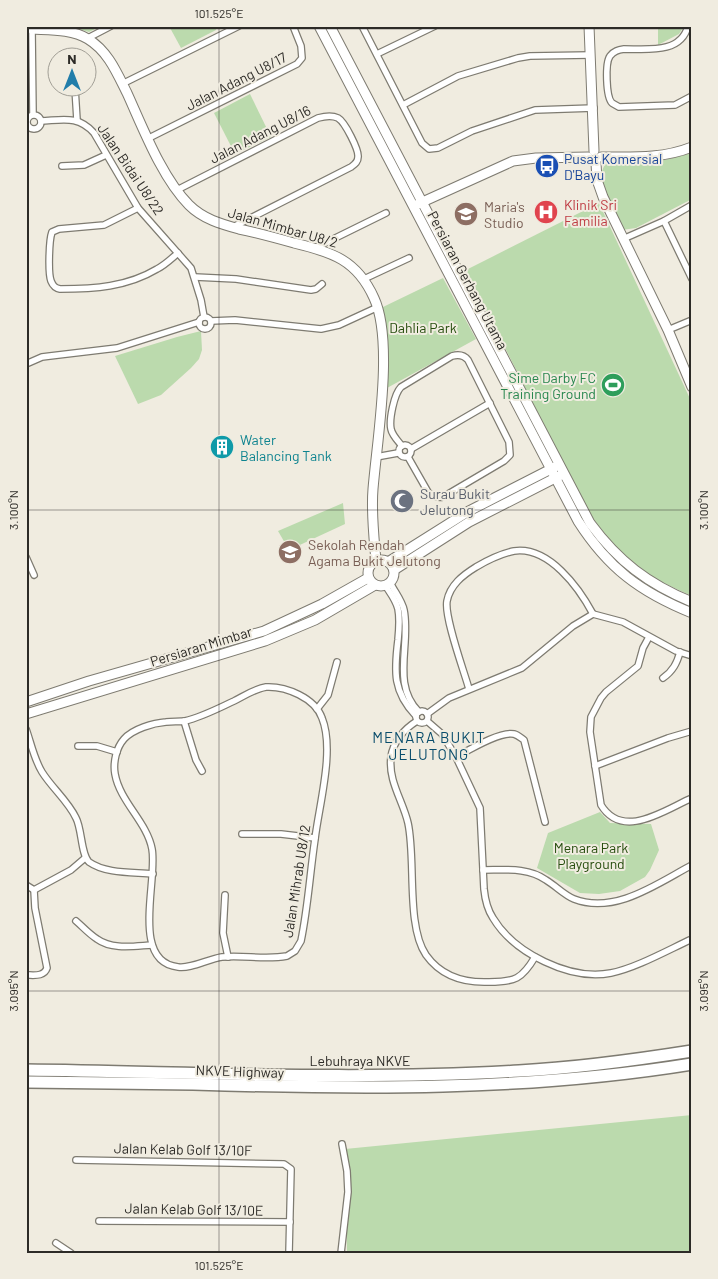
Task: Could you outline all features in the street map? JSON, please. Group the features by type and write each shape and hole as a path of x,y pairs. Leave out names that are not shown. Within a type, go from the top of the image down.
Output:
{"highway":[{"name":"Lebuhraya NKVE","path":"26,1070 372,1076 457,1074 585,1065 692,1050"},
{"name":"NKVE Highway","path":"26,1082 191,1084 282,1088 457,1087 573,1080 692,1064"}],"street":[{"path":"33,114 32,28 67,32 88,38 111,26"},
{"path":"122,84 238,26"},
{"name":"Jalan Adang U8/17","path":"148,138 297,64 302,58 303,52 292,26"},
{"name":"Persiaran Gerbang Utama","path":"319,26 418,204"},
{"name":"Persiaran Gerbang Utama","path":"330,26 418,204 555,467 578,521 602,555 623,574 659,598 692,613"},
{"path":"362,26 422,142 425,146 433,149 472,131 535,110 594,108"},
{"path":"377,54 435,26"},
{"path":"589,26 595,157 599,186 668,330 692,387"},
{"path":"688,26 685,36 666,48 624,49 612,54 607,61 607,96 612,103 624,107 675,105 692,96"},
{"name":"Jalan Mimbar U8/2","path":"88,38 112,63 161,164 186,203 210,220 335,255 344,260 364,279 378,307 382,331 383,358 372,514 376,561"},
{"path":"403,105 458,76 518,58 590,55"},
{"path":"76,98 77,120"},
{"path":"33,114 38,115 41,121 40,126 32,129 28,126 26,120 33,114"},
{"name":"Jalan Adang U8/16","path":"177,190 318,118 329,116 340,119 359,155 358,160 351,167 234,227"},
{"name":"Jalan Bidai U8/22","path":"41,121 77,120 94,133 138,208 187,262 195,277 202,300 201,319"},
{"path":"418,204 513,161 536,158 657,156 692,147"},
{"path":"62,166 84,165 106,155"},
{"path":"623,239 664,221 692,205"},
{"path":"138,208 104,225 59,229 52,232 50,239 50,278 53,286 60,289 109,287 159,268 178,252"},
{"path":"315,248 386,213"},
{"path":"664,221 692,279"},
{"path":"364,279 409,258"},
{"path":"195,277 236,280 311,290 316,289 322,284"},
{"path":"26,364 50,356 129,345 201,319 208,318 211,321 235,320 321,329 339,325 378,307"},
{"path":"201,319 200,326 204,329 210,326 211,321"},
{"path":"668,330 692,320"},
{"path":"402,446 390,427 397,391 452,356 461,355 467,358 510,446 510,455 504,461 440,498 428,492 408,457"},
{"path":"410,449 490,403"},
{"path":"398,453 399,448 402,446"},
{"path":"402,446 408,446 410,449"},
{"path":"408,457 410,449"},
{"path":"376,457 398,453"},
{"path":"398,453 402,457 408,457"},
{"path":"427,721 422,723 417,716 404,685 404,610 383,584 368,578 370,566 376,561 388,562 469,511 555,467"},
{"path":"394,570 470,522 559,476"},
{"name":"Persiaran Gerbang Utama","path":"559,476 590,523 617,555 647,580 668,592 692,602"},
{"path":"469,690 446,606 450,591 455,584 474,568 496,556 515,551 531,552 553,564 579,590 593,614 623,622 649,637 692,656"},
{"path":"26,557 34,575"},
{"path":"383,584 393,579 394,570 388,562"},
{"name":"Persiaran Mimbar","path":"26,702 89,681 264,631 322,604 368,578"},
{"name":"Persiaran Mimbar","path":"26,714 272,639 315,620 383,584"},
{"path":"535,957 525,973 516,980 473,982 446,974 432,962 421,948 415,919 408,823 396,790 391,756 396,743 417,716 424,712 427,714 449,698 522,668 573,626 593,614"},
{"path":"649,637 643,648 638,666 606,692 594,710 590,732 601,805 605,811 616,818 644,821 692,798"},
{"path":"663,678 675,666 680,652"},
{"path":"76,921 97,940 106,944 124,946 152,945 150,926 153,856 150,843 116,779 114,765 117,752 124,738 135,731 163,722 184,721 221,708 255,690 266,687 286,690 302,698 317,709 328,695 337,662"},
{"name":"Jalan Mihrab U8/12","path":"152,945 155,953 162,961 176,967 184,967 206,960 228,957 281,957 292,954 298,946 306,911 325,771 327,743 325,727 317,709"},
{"path":"427,714 427,721 442,734 456,757 480,808 484,894 492,917 510,938 535,957 573,972 589,974 606,974 625,969 692,939"},
{"path":"184,721 196,760 202,771"},
{"path":"26,728 39,765 76,818 81,830 85,858 91,863 114,871 153,874"},
{"path":"595,766 668,738 692,731"},
{"path":"456,757 500,736 510,734 520,737 524,740 544,822"},
{"path":"78,746 97,746 117,752"},
{"path":"242,834 281,834 315,838"},
{"path":"34,890 71,870 85,858"},
{"path":"483,870 529,872 542,877 567,896 599,904 613,902 637,894 692,865"},
{"path":"26,885 34,890"},
{"path":"26,975 42,974 47,968 35,908 34,890"},
{"path":"225,895 223,933 228,957"},
{"path":"341,1253 348,1192 347,1171 342,1144"},
{"name":"Jalan Kelab Golf 13/10F","path":"76,1160 277,1163 288,1166 291,1169 290,1222"},
{"name":"Jalan Kelab Golf 13/10E","path":"98,1221 290,1222"},
{"path":"289,1253 290,1222"},
{"path":"56,1242 71,1253"}],"green space":[{"path":"60,26 99,26 99,27 89,32"},
{"path":"169,26 215,26 216,30 181,48"},
{"path":"658,26 684,26 679,34 658,45"},
{"path":"250,94 271,137 235,154 214,113"},
{"path":"692,153 692,199 636,228 622,230 602,188 602,171 606,163 660,161"},
{"path":"599,203 692,403 692,596 652,577 632,563 609,540 590,514 466,270"},
{"name":"Dahlia Park","path":"443,278 476,339 387,388 387,338 383,307"},
{"path":"201,331 202,350 199,359 161,395 138,404 115,356"},
{"path":"343,503 345,524 289,550 278,531"},
{"name":"Menara Park Playground","path":"600,812 610,823 651,824 659,850 645,877 620,891 599,894 580,893 537,868 548,833"},
{"path":"692,1115 692,1253 347,1253 345,1149"}],"place":[{"name":"Pusat Komersial D'Bayu","path":"547,166"},
{"name":"Klinik Sri Familia","path":"546,212"},
{"name":"Maria's Studio","path":"466,214"},
{"name":"Sime Darby FC Training Ground","path":"613,385"},
{"name":"Water Balancing Tank","path":"222,447"},
{"name":"Surau Bukit Jelutong","path":"402,501"},
{"name":"Sekolah Rendah Agama Bukit Jelutong","path":"290,552"}],"district":[{"name":"MENARA BUKIT JELUTONG","path":"429,746"}]}
